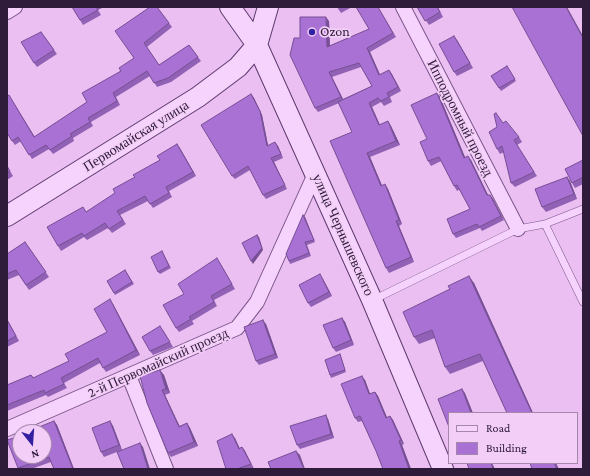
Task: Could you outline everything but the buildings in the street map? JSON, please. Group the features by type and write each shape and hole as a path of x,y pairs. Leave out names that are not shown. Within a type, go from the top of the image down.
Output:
{"street":[{"path":"7,12 15,7"},
{"name":"улица Чернышевского","path":"230,7 257,45 372,300 443,469"},
{"path":"257,45 268,7"},
{"name":"Ипподромный проезд","path":"403,7 518,229"},
{"name":"Первомайская улица","path":"7,216 198,97 238,67 257,45"},
{"name":"2-й Первомайский проезд","path":"7,429 237,328 257,302 315,174"},
{"path":"129,376 166,469"}],"lane":[{"path":"372,300 518,229 545,224 583,209"},
{"path":"545,224 583,302"}],"place":[{"name":"Ozon","path":"312,32"}]}
